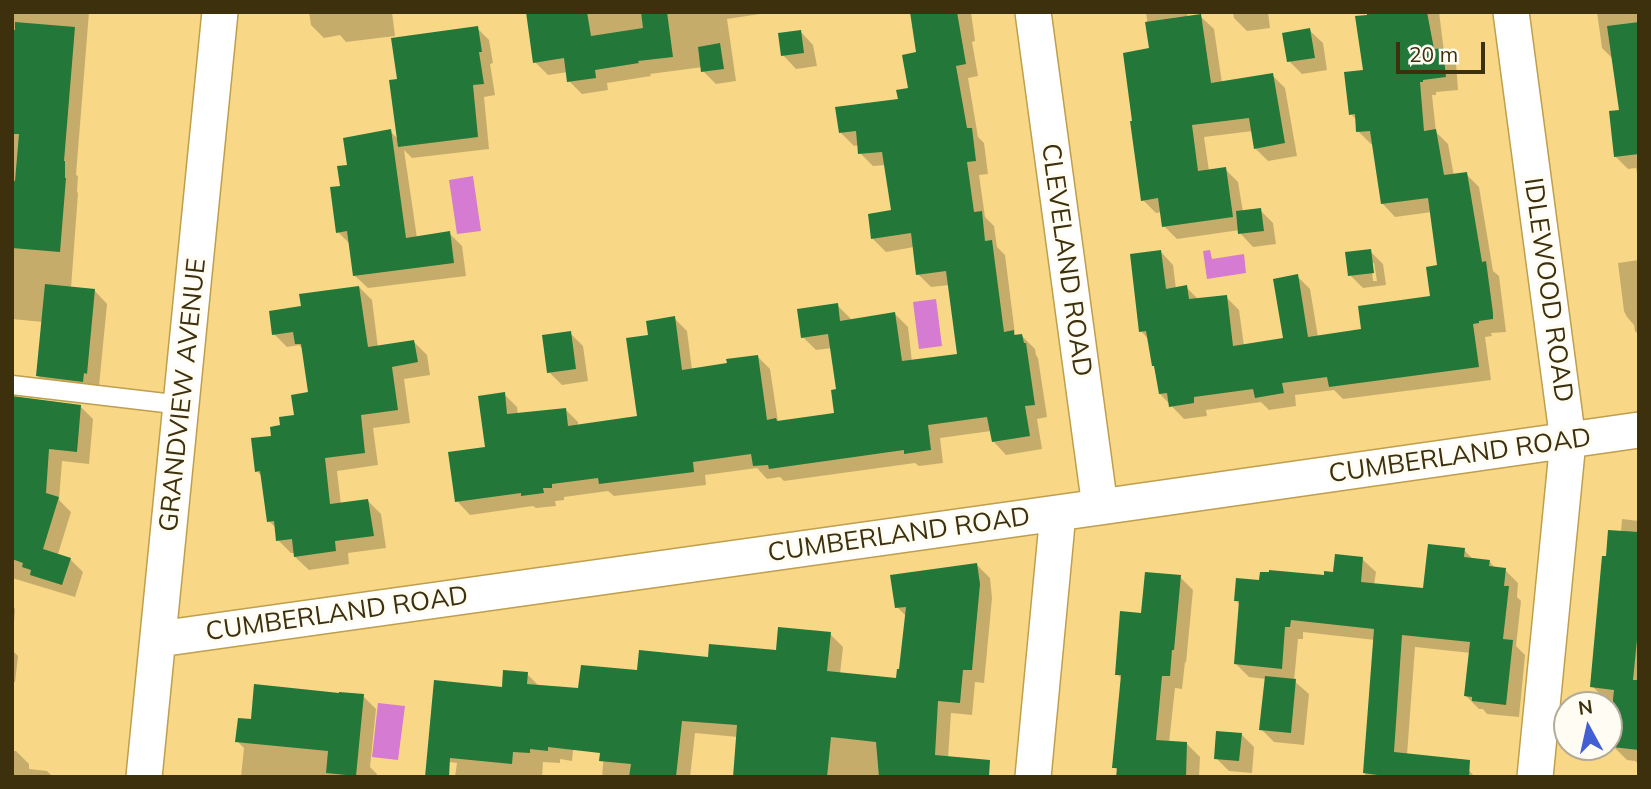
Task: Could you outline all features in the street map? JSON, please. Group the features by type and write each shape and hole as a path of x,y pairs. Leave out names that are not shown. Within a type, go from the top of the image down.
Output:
{"street":[{"name":"GRANDVIEW AVENUE","path":"144,777 220,12"},
{"name":"CLEVELAND ROAD","path":"1032,12 1100,507"},
{"name":"IDLEWOOD ROAD","path":"1511,12 1568,441 1535,777"},
{"name":"CUMBERLAND ROAD","path":"159,639 1639,430"},
{"path":"1033,777 1058,513"}],"lane":[{"path":"12,385 182,405"}],"shaded area":[{"path":"473,176 481,231 457,234 449,180"},
{"path":"1210,250 1212,259 1244,254 1246,273 1207,279 1203,251"},
{"path":"936,299 942,346 919,349 913,302"},
{"path":"378,703 405,706 398,760 372,757"}],"building":[{"path":"526,12 587,12 591,36 643,28 641,12 667,12 673,57 595,70 596,78 567,82 564,58 533,63"},
{"path":"910,12 957,12 966,64 956,66 967,128 972,128 976,161 967,162 974,212 982,211 985,241 992,240 1004,332 1014,330 1014,335 1022,334 1026,343 1035,405 1025,406 1030,436 992,442 987,417 928,425 931,450 904,454 904,450 769,469 768,465 753,466 751,454 693,462 694,472 599,484 598,478 552,484 552,488 543,488 544,493 521,496 521,493 455,502 448,452 485,447 478,396 505,392 507,414 566,408 568,426 637,416 626,338 648,335 646,321 675,316 682,370 727,363 726,359 758,355 767,420 834,413 831,390 836,389 828,334 801,338 797,309 838,303 840,321 895,312 902,361 957,354 946,271 916,275 911,233 871,239 868,214 891,210 882,152 858,154 856,131 839,133 835,107 898,99 896,90 908,88 902,55 916,52"},
{"path":"1367,12 1427,12 1434,49 1443,48 1446,77 1420,82 1424,131 1436,129 1444,175 1467,172 1482,262 1486,261 1493,313 1493,319 1473,324 1479,367 1329,387 1327,377 1282,383 1284,393 1255,398 1253,389 1194,397 1194,403 1169,407 1167,393 1159,394 1146,331 1139,332 1130,254 1161,250 1166,289 1187,285 1189,299 1227,295 1233,346 1283,338 1273,279 1298,274 1308,337 1361,329 1358,306 1430,296 1426,267 1437,265 1428,198 1381,204 1370,131 1356,132 1355,114 1349,115 1344,72 1363,70 1355,16 1367,15"},
{"path":"1201,14 1211,83 1273,73 1285,143 1254,149 1249,118 1192,125 1198,171 1226,167 1233,217 1162,227 1158,198 1141,201 1123,53 1149,48 1145,22"},
{"path":"15,22 75,27 60,252 12,248 12,181 15,181 19,134 12,134 12,30 15,30"},
{"path":"1639,22 1639,154 1614,157 1609,111 1619,110 1607,26"},
{"path":"478,26 484,84 473,85 478,137 398,147 389,80 397,79 391,38"},
{"path":"1310,28 1315,58 1287,62 1282,33"},
{"path":"801,30 804,53 781,56 778,33"},
{"path":"720,43 724,69 701,72 698,47"},
{"path":"391,129 406,238 450,231 454,263 353,276 347,231 336,233 330,187 340,186 337,166 347,165 343,138"},
{"path":"1261,208 1264,231 1238,234 1236,211"},
{"path":"1371,249 1374,273 1348,276 1345,252"},
{"path":"45,284 95,289 87,374 84,373 83,382 36,376"},
{"path":"359,286 368,347 414,340 418,362 392,367 398,410 361,415 365,453 325,458 330,504 368,499 374,536 335,541 336,551 294,557 292,539 276,541 274,521 267,522 260,471 255,472 251,438 271,436 270,427 280,425 279,417 294,415 291,395 308,392 301,344 295,344 293,332 272,335 269,311 301,306 299,294"},
{"path":"571,331 576,369 547,373 542,335"},
{"path":"12,396 81,405 77,452 49,449 46,493 59,497 43,549 71,558 62,585 30,575 31,570 12,559"},
{"path":"1608,530 1639,532 1639,620 1633,680 1639,680 1639,750 1623,748 1623,691 1590,687 1602,556 1606,556"},
{"path":"1428,544 1465,548 1464,557 1490,560 1489,566 1506,568 1504,586 1509,586 1503,639 1513,640 1506,705 1472,701 1472,697 1464,696 1470,642 1402,635 1394,752 1470,760 1469,777 1392,777 1363,773 1374,629 1291,620 1290,627 1285,627 1282,669 1234,664 1239,601 1234,601 1236,578 1259,580 1260,572 1269,570 1324,575 1324,571 1333,572 1335,554 1363,557 1361,582 1423,588"},
{"path":"977,563 980,584 972,670 963,670 960,703 938,701 935,755 990,760 989,777 879,777 876,742 831,737 827,777 733,777 737,725 682,721 676,777 629,777 631,764 599,761 600,753 548,747 548,751 530,749 530,753 513,752 512,764 450,758 449,777 425,777 434,680 502,687 503,670 528,672 527,684 578,688 581,665 637,670 639,650 708,657 709,644 776,650 778,627 831,632 827,671 896,678 906,607 895,608 890,575"},
{"path":"1145,572 1181,575 1174,650 1170,676 1162,676 1156,740 1187,742 1186,777 1116,777 1117,768 1112,768 1121,675 1115,675 1120,611 1141,613"},
{"path":"1265,676 1296,679 1291,733 1259,730"},
{"path":"254,684 364,694 356,776 326,773 328,751 235,742 238,718 251,719"},
{"path":"1216,731 1242,733 1239,761 1214,759"}]}
